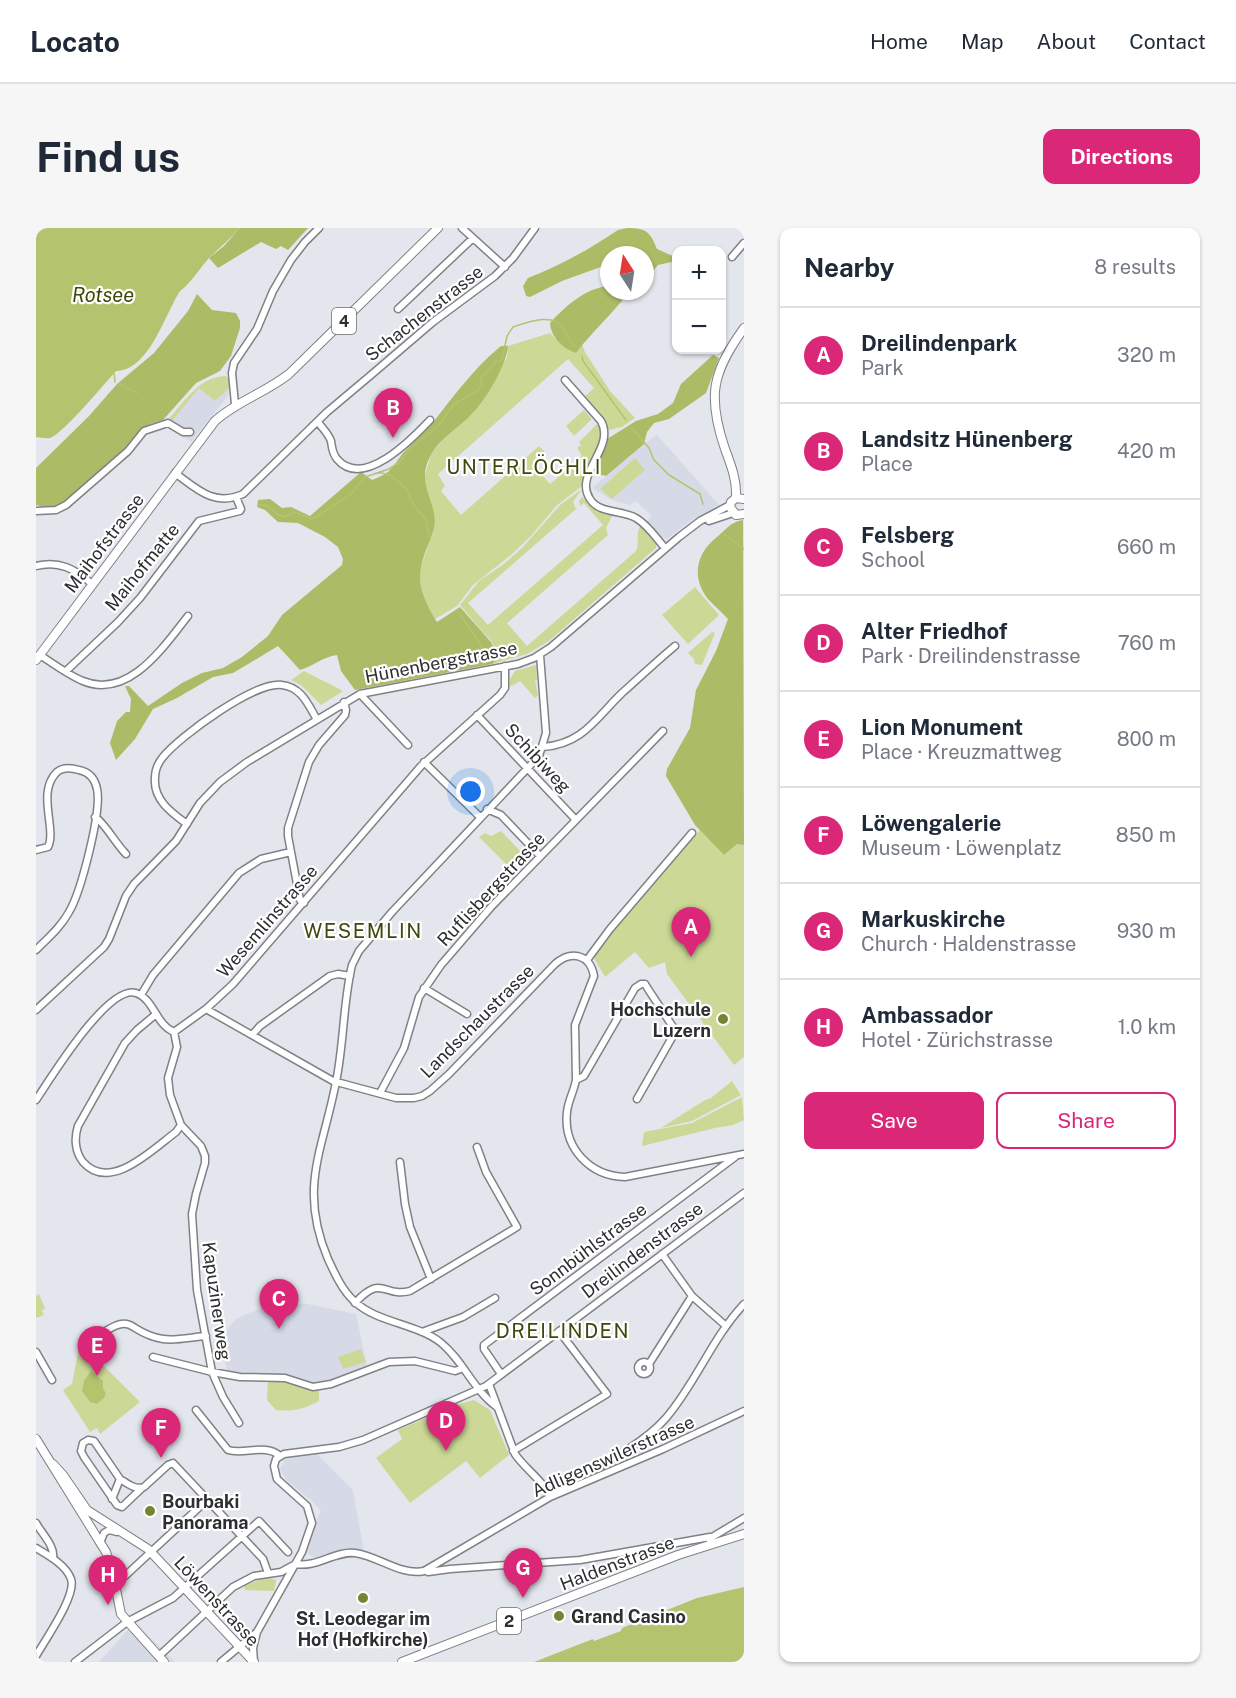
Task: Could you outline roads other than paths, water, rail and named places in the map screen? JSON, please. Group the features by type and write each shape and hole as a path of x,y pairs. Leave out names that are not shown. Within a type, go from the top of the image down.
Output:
{"main road":[{"name":"4","path":"236,405 289,374 438,228"},
{"path":"744,328 741,338 722,364 714,399 716,420 734,474 740,483 741,498 731,509 744,515"},
{"name":"Maihofstrasse","path":"38,657 197,444 215,422 236,405"},
{"path":"36,1438 108,1556 120,1612 127,1623 162,1659"},
{"name":"Löwenstrasse","path":"53,1464 87,1510 151,1552 254,1662"},
{"name":"Haldenstrasse","path":"402,1662 714,1539 744,1534"}],"street":[{"path":"236,405 232,373 234,363 256,329 273,291 292,259 319,228"},
{"name":"Schachenstrasse","path":"236,497 250,488 318,422 433,322 505,267 462,228"},
{"path":"505,267 534,228"},
{"path":"398,309 472,239"},
{"path":"732,257 744,243"},
{"path":"565,380 604,427 603,442 587,480 586,488 590,499 599,507 636,518 665,548"},
{"path":"318,422 328,434 336,458 341,463 356,468 387,460 430,420"},
{"path":"36,511 56,510 75,499 128,452 149,428 168,423 183,432 190,432"},
{"path":"175,473 208,496 226,500 236,497"},
{"name":"Maihofmatte","path":"66,671 140,598 199,521 240,511 236,497"},
{"name":"Hünenbergstrasse","path":"36,1010 104,947 126,896 134,884 165,854 200,803 220,782 251,759 316,718 360,694 525,662 540,655 665,548 692,528 731,509"},
{"path":"36,566 49,563 62,565 78,572 92,584"},
{"path":"38,657 81,681 102,686 123,680 144,667 157,655 188,616"},
{"path":"543,747 568,742 580,736 620,695 675,646"},
{"path":"497,1407 479,1390 444,1346 422,1332 369,1312 355,1303 339,1283 325,1252 315,1217 313,1178 336,1082 350,976 359,951 371,935 526,769 543,747 546,726 540,655"},
{"name":"Wesemlinstrasse","path":"174,1032 206,1009 234,983 424,762 503,692 506,681 505,666"},
{"path":"187,824 169,811 161,801 154,780 161,759 199,726 230,705 272,685 282,685 298,692 316,718"},
{"path":"360,694 408,746"},
{"path":"304,903 300,900 288,828 309,762 319,745 345,715 344,702"},
{"name":"Schibiweg","path":"477,715 576,820"},
{"name":"Ruflisbergstrasse","path":"380,1093 404,1048 424,988 468,933 663,731"},
{"path":"424,762 480,817"},
{"path":"36,850 48,847 51,841 47,803 51,784 57,772 64,769 81,770 91,776 97,790 95,817 77,896 61,924 36,950"},
{"path":"487,809 501,815 540,856"},
{"path":"95,817 126,854"},
{"path":"692,833 610,929 587,960 593,968 594,976 575,1024 576,1080 568,1105 567,1129 578,1153 587,1164 599,1172 613,1176 625,1177 741,1155"},
{"path":"141,995 153,975 239,873 261,859 291,852"},
{"name":"Landschaustrasse","path":"206,1009 336,1082 396,1098 422,1096 457,1066 562,958 577,955 587,960"},
{"path":"252,1035 260,1026 330,976 338,974 350,976"},
{"path":"576,1080 584,1076 635,988 645,984 673,1027 674,1034 637,1099"},
{"path":"424,988 467,1014"},
{"path":"36,1100 81,1034 121,994 133,992 141,995 155,1015 174,1032"},
{"path":"155,1015 125,1043 78,1126 75,1134 78,1153 82,1160 96,1171 108,1173 120,1171 177,1132 181,1125"},
{"name":"Kapuzinerweg","path":"174,1032 177,1047 168,1078 169,1085 181,1125 201,1146 205,1156 204,1172 194,1202 192,1228 197,1290 212,1372 223,1397 239,1423"},
{"path":"355,1303 371,1288 404,1292 431,1279 517,1227 486,1172 477,1148"},
{"name":"Sonnbühlstrasse","path":"501,1374 484,1349 484,1344 741,1155"},
{"path":"400,1162 410,1227 431,1279"},
{"name":"Dreilindenstrasse","path":"280,1456 346,1446 479,1390 744,1193"},
{"path":"662,1254 692,1296 726,1326"},
{"path":"649,1364 692,1296"},
{"path":"422,1332 463,1317 495,1299"},
{"path":"489,1384 513,1450 520,1462 545,1488 550,1497 554,1491 636,1443 665,1419 677,1404 726,1326 744,1304"},
{"path":"738,1311 744,1316"},
{"path":"94,1339 111,1326 123,1323 165,1339 206,1336"},
{"path":"513,1450 607,1394 559,1331"},
{"path":"36,1352 52,1380"},
{"name":"Kapuzinerweg","path":"153,1357 212,1372"},
{"path":"212,1372 240,1377 285,1378 313,1387 331,1384 389,1362 415,1361 455,1371 463,1368"},
{"path":"196,1410 228,1450 266,1450 280,1456 276,1459 274,1466 277,1479 307,1506 311,1516 312,1523 302,1552 257,1632 252,1648 254,1662"},
{"name":"Adligenswilerstrasse","path":"424,1571 550,1497 744,1412"},
{"path":"144,1487 133,1487 120,1479 95,1443 88,1440 83,1443 81,1451 112,1499 122,1507 173,1463 264,1560 270,1573 280,1579 282,1583 280,1589"},
{"path":"112,1499 120,1479"},
{"path":"114,1580 125,1576 207,1500"},
{"path":"162,1659 208,1611 239,1583 254,1576 282,1572 295,1564 312,1565 344,1554 355,1553 411,1572 580,1560 714,1539 744,1518"},
{"path":"75,1662 127,1623 173,1598 260,1521 288,1552"},
{"path":"36,1523 54,1551 52,1558"},
{"path":"100,1543 102,1534 106,1531 123,1533"},
{"path":"36,1548 52,1558 71,1579 71,1590 36,1657 38,1662"},
{"path":"221,1662 257,1632"}],"water":[{"name":"Rotsee","path":"36,228 240,228 180,291 155,340 138,362 128,369 116,371 74,418 50,438 36,437"},
{"path":"91,1371 103,1381 106,1394 97,1404 90,1402 82,1391 84,1381"},
{"path":"744,1587 744,1662 534,1662 593,1639 594,1641 621,1631 622,1628 697,1598"}],"waterway":[{"path":"258,505 267,505 284,517 295,512 312,519 351,494 365,477 389,469 400,462 410,449 439,425 454,404 482,386 481,377 494,365 494,362 502,360 507,336 513,327 540,320 554,321 560,324 574,346"},
{"path":"582,356 583,361 626,420"},
{"path":"114,373 115,382"},
{"path":"120,384 137,393"},
{"path":"632,428 649,448 654,460 669,475 700,494 703,504"},
{"path":"376,473 392,476 407,490 413,504 426,520 430,539"},
{"path":"724,534 744,549"},
{"path":"458,612 478,640 484,655"}],"place":[{"name":"Landsitz Hünenberg","path":"393,438"},
{"name":"Dreilindenpark","path":"691,957"},
{"name":"Hochschule Luzern","path":"723,1019"},
{"name":"Felsberg","path":"279,1329"},
{"name":"Lion Monument","path":"97,1376"},
{"name":"Alter Friedhof","path":"446,1451"},
{"name":"Löwengalerie","path":"161,1458"},
{"name":"Bourbaki Panorama","path":"150,1511"},
{"name":"St. Leodegar im Hof (Hofkirche)","path":"363,1598"},
{"name":"Markuskirche","path":"523,1598"},
{"name":"Ambassador","path":"108,1605"},
{"name":"Grand Casino","path":"559,1616"}],"district":[{"name":"UNTERLÖCHLI","path":"524,467"},
{"name":"WESEMLIN","path":"363,931"},
{"name":"DREILINDEN","path":"563,1331"}]}
